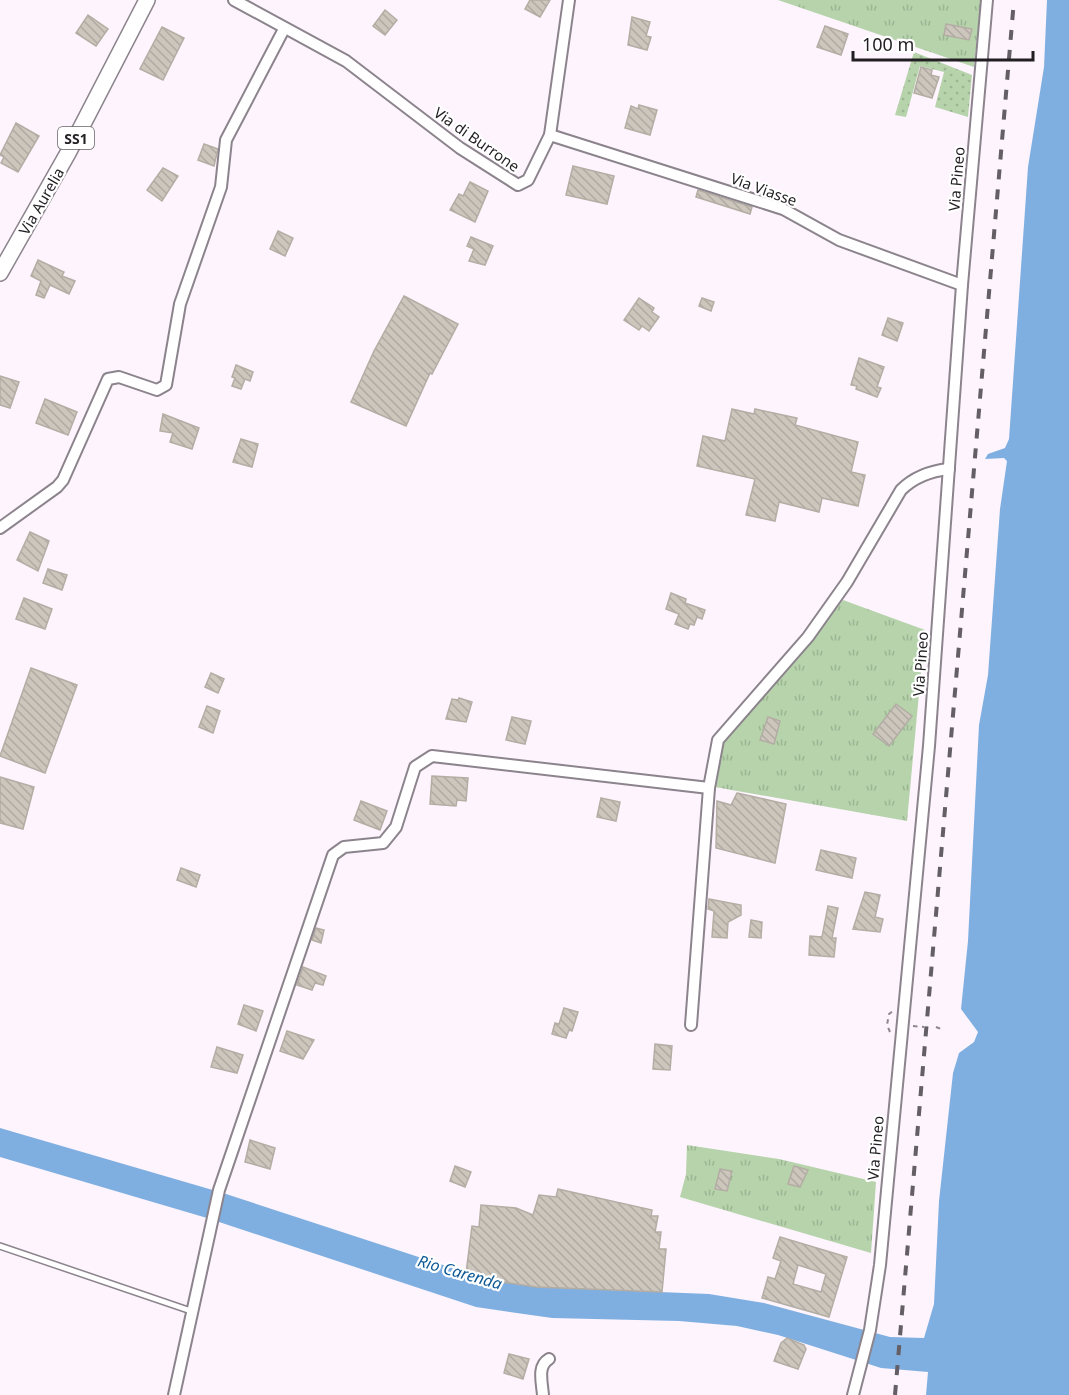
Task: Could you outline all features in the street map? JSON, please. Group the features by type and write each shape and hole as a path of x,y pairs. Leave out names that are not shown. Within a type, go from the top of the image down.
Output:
{"main road":[{"name":"Via Aurelia","path":"0,273 79,133 147,0"}],"street":[{"name":"Via di Burrone","path":"234,0 346,61 460,148 514,184 522,184 528,180 550,135 568,0"},
{"name":"Via Pineo","path":"853,1395 870,1330 880,1265 926,780 962,285 987,0"},
{"path":"0,528 57,488 63,480 108,379 115,377 153,390 161,389 167,381 180,304 220,187 226,140 284,28"},
{"name":"Via Viasse","path":"550,135 783,209 839,240 962,285"},
{"path":"691,1025 709,788 718,740 808,637 847,582 901,490 911,480 935,471 949,469"},
{"path":"174,1395 219,1190 333,855 344,847 383,843 396,827 413,774 420,762 438,756 709,788"},
{"path":"543,1395 541,1369 549,1359"}],"lane":[{"path":"0,1246 191,1311"}],"path":[{"path":"936,1028 940,1029"}],"green space":[{"path":"778,0 981,0 974,67"},
{"path":"914,52 972,75 968,117 935,107 944,72 920,66 906,117 895,115"},
{"path":"843,600 925,630 907,821 715,787 720,750 729,734"},
{"path":"687,1145 779,1159 876,1182 871,1253 680,1197 686,1174"}],"water":[{"name":"Rio Carenda","path":"1047,0 1069,0 1069,1395 926,1395 928,1372 881,1368 778,1335 737,1326 679,1321 552,1318 476,1307 207,1218 0,1157 0,1128 223,1193 489,1280 536,1287 709,1294 764,1303 890,1337 924,1338 934,1304 939,1201 953,1073 959,1053 974,1042 978,1032 961,1009 968,941 979,725 988,675 1000,509 1007,461 1004,458 985,459 988,454 1005,448 1009,439 1028,167 1044,67"}],"building":[{"path":"530,0 550,0 540,17 525,9"},
{"path":"385,10 397,20 385,35 373,26"},
{"path":"88,15 108,29 96,46 76,33"},
{"path":"632,17 650,22 646,36 651,37 647,50 628,45"},
{"path":"946,24 972,29 969,40 944,35"},
{"path":"825,26 848,34 841,55 817,47"},
{"path":"162,27 184,38 163,80 140,69"},
{"path":"921,67 932,70 931,75 939,77 932,98 914,93"},
{"path":"639,105 657,110 650,135 625,128 631,106 638,109"},
{"path":"16,123 39,136 18,172 1,163 4,157 0,155"},
{"path":"204,144 218,149 214,166 198,160"},
{"path":"573,166 614,176 607,204 566,195"},
{"path":"163,168 178,176 162,201 147,190"},
{"path":"470,182 488,191 475,222 450,210 459,194 463,196"},
{"path":"698,190 752,207 750,214 696,197"},
{"path":"278,231 293,238 285,256 270,249"},
{"path":"471,237 493,246 485,265 469,261 474,249 467,246"},
{"path":"38,260 64,272 62,276 75,281 69,294 50,285 44,298 36,295 41,281 31,276"},
{"path":"404,296 458,324 432,374 430,373 406,426 351,402 374,351"},
{"path":"639,298 654,308 652,312 659,317 649,331 642,326 639,330 624,320"},
{"path":"702,298 714,302 711,311 699,306"},
{"path":"888,318 903,323 897,341 882,335"},
{"path":"859,358 884,367 877,387 881,388 877,397 851,385"},
{"path":"236,365 253,372 250,381 245,379 241,389 232,386"},
{"path":"0,376 19,382 10,408 0,405"},
{"path":"45,399 77,412 68,435 36,423"},
{"path":"732,409 754,414 755,409 797,418 795,425 858,442 851,472 865,475 858,506 822,498 819,512 779,502 775,521 746,515 755,479 697,466 703,436 725,441"},
{"path":"163,414 199,428 192,449 170,442 173,433 160,431"},
{"path":"241,439 258,444 252,467 233,462"},
{"path":"30,532 49,541 38,571 17,560"},
{"path":"48,569 67,575 62,590 43,583"},
{"path":"671,593 686,599 685,603 705,610 702,619 697,617 694,625 690,624 688,629 675,624 679,614 666,609"},
{"path":"24,598 52,609 45,629 16,619"},
{"path":"31,668 77,685 45,773 0,756"},
{"path":"211,673 224,679 218,693 205,687"},
{"path":"459,698 472,702 466,722 446,719 452,699 458,700"},
{"path":"896,704 912,716 889,746 873,734"},
{"path":"207,706 220,711 213,733 199,727"},
{"path":"512,717 531,721 525,744 506,740"},
{"path":"768,717 780,721 774,744 760,740"},
{"path":"432,776 468,778 466,801 457,800 456,806 430,804"},
{"path":"0,777 34,787 23,829 0,823"},
{"path":"737,793 786,804 775,863 716,848 717,801 731,805"},
{"path":"601,798 620,802 616,821 597,817"},
{"path":"361,801 387,811 380,830 354,820"},
{"path":"821,850 856,858 852,878 816,870"},
{"path":"181,868 200,875 196,887 177,880"},
{"path":"865,892 880,895 875,917 883,919 880,932 853,929"},
{"path":"709,899 741,905 741,915 728,922 727,938 712,937 714,911 708,909"},
{"path":"828,906 838,908 832,938 836,938 834,957 809,955 810,936 822,937"},
{"path":"751,920 762,922 761,938 749,937"},
{"path":"316,928 324,930 321,943 312,940"},
{"path":"303,967 326,976 323,985 315,983 312,990 297,985"},
{"path":"244,1005 263,1011 256,1031 238,1024"},
{"path":"564,1008 578,1012 572,1031 569,1030 566,1038 552,1034 555,1023 559,1024"},
{"path":"287,1031 314,1040 303,1059 280,1051"},
{"path":"655,1044 672,1046 670,1070 653,1069"},
{"path":"217,1047 243,1055 237,1073 211,1067"},
{"path":"250,1140 275,1148 270,1169 245,1162"},
{"path":"455,1166 471,1172 465,1187 450,1181"},
{"path":"794,1166 808,1170 800,1187 788,1184"},
{"path":"720,1169 732,1171 727,1191 715,1189"},
{"path":"558,1189 652,1210 651,1216 658,1216 655,1232 661,1232 659,1249 666,1249 662,1292 536,1287 489,1280 466,1273 472,1226 479,1227 481,1205 516,1208 533,1215 539,1195 556,1197"},
{"path":"780,1237 847,1257 829,1317 762,1298 768,1277 775,1279 781,1261 773,1258","holes":["798,1265 826,1274 821,1292 793,1284"]},
{"path":"787,1338 804,1345 806,1349 798,1369 774,1361 781,1343"},
{"path":"509,1354 529,1359 523,1379 504,1373"}],"railway":[{"path":"895,1395 1014,0"}]}
